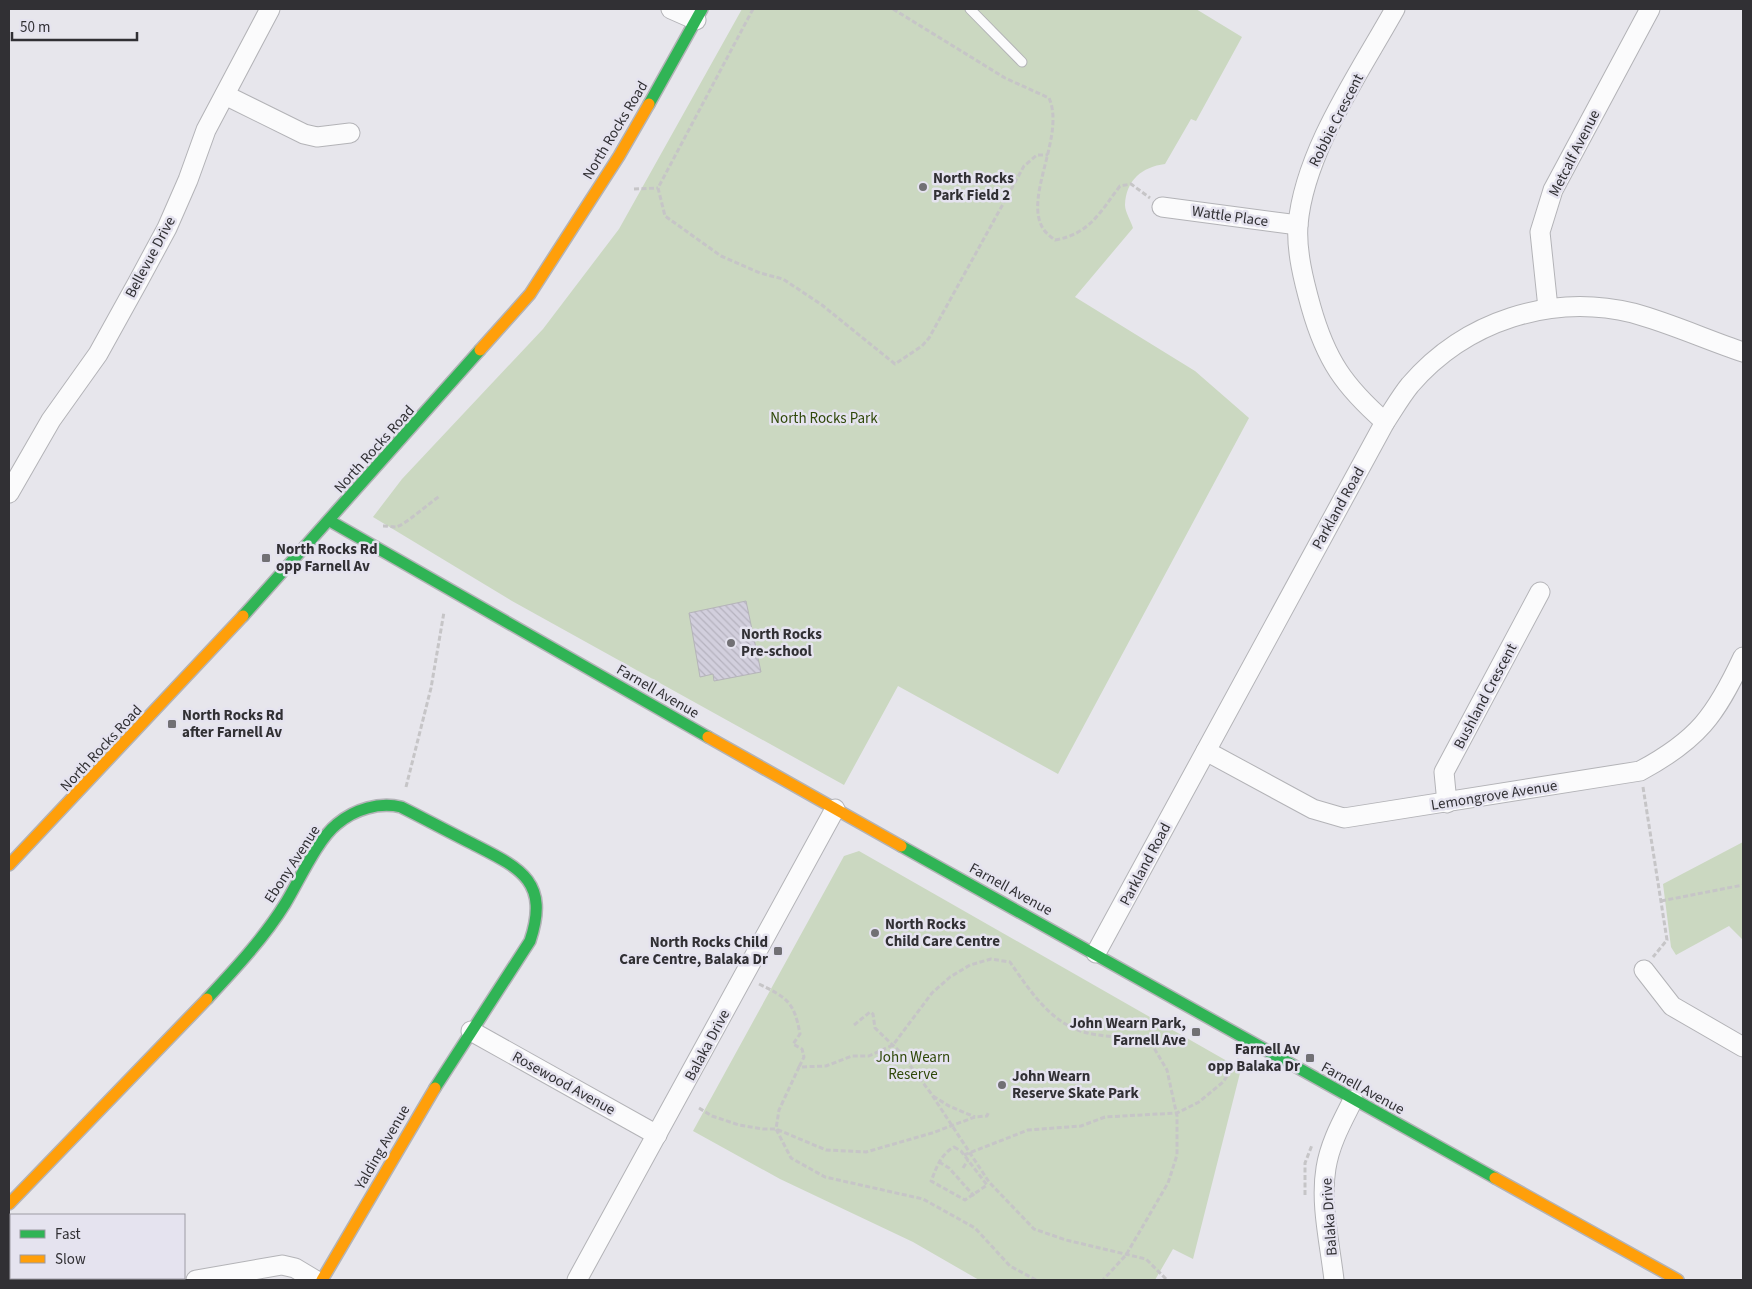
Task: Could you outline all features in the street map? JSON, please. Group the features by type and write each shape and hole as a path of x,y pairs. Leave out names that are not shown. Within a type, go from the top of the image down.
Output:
{"street":[{"name":"Bellevue Drive","path":"9,493 51,420 98,354 139,280 167,228 188,180 206,130 270,9"},
{"path":"671,9 699,14"},
{"name":"Robbie Crescent","path":"1385,422 1358,399 1336,371 1318,331 1305,286 1298,225 1309,174 1324,136 1395,9"},
{"name":"Metcalf Avenue","path":"1548,308 1540,232 1553,190 1650,9"},
{"name":"North Rocks Road","path":"9,865 153,714 330,521 530,294 622,149 699,14"},
{"path":"225,95 304,134 317,136 350,133"},
{"name":"Wattle Place","path":"1162,207 1298,225"},
{"name":"Parkland Road","path":"1096,953 1385,422 1410,385 1434,361 1468,335 1504,319 1548,308 1594,308 1632,313 1743,352"},
{"name":"Farnell Avenue","path":"330,521 835,809 1096,953 1353,1100 1678,1280"},
{"name":"Bushland Crescent","path":"1447,803 1444,772 1540,592"},
{"name":"Lemongrove Avenue","path":"1206,751 1313,809 1344,818 1640,771 1679,748 1710,719 1743,657"},
{"name":"Ebony Avenue","path":"9,1204 213,992 249,952 284,906 317,849 336,824 368,807 388,804 401,807 514,865 525,875 536,897 536,926 530,941 471,1031"},
{"name":"Balaka Drive","path":"577,1280 835,809"},
{"path":"1644,970 1672,1006 1743,1047"},
{"name":"Rosewood Avenue","path":"471,1031 657,1135"},
{"name":"Yalding Avenue","path":"322,1280 411,1126 471,1031"},
{"name":"Balaka Drive","path":"1334,1280 1324,1202 1326,1168 1333,1139 1353,1100"},
{"path":"196,1280 282,1265 295,1268 315,1280"}],"lane":[{"path":"970,9 1022,62"}],"path":[{"path":"753,9 658,188 665,216 720,256 760,273 783,279 822,305 895,364 922,346 929,338 1024,166 1038,155 1048,155"},
{"path":"893,9 1006,78 1050,98 1055,110 1048,155 1039,192 1038,216 1043,229 1055,240 1073,237 1092,223 1120,186 1131,184 1162,207"},
{"path":"634,189 658,188"},
{"path":"382,526 396,527 410,520 423,506 440,496"},
{"path":"401,807 431,688 444,612"},
{"path":"1640,771 1667,940 1644,970"},
{"path":"1661,901 1743,885"},
{"path":"799,1067 826,1066 852,1056 869,1056 893,1045 932,993 950,976 970,965 991,959 1010,962 1053,1016 1078,1030 1134,1037 1152,1042 1167,1070 1177,1113 1176,1155 1168,1183 1126,1255 1103,1280"},
{"path":"759,984 784,997 796,1014 800,1034 792,1044 802,1049 804,1057 779,1110 776,1129 791,1158 825,1177 923,1199 975,1228 1010,1266 1036,1280"},
{"path":"854,1025 870,1012 873,1014 875,1028 900,1052 932,1095 969,1152 986,1181 986,1185 974,1196 965,1200 931,1181 939,1162 946,1152 954,1147 964,1154 986,1181 1034,1229 1066,1240 1146,1259 1168,1280"},
{"path":"964,1154 1028,1130 1081,1126 1105,1117 1177,1113 1199,1102 1223,1082 1250,1042"},
{"path":"932,1095 949,1106 975,1117"},
{"path":"699,1108 712,1116 739,1125 776,1129 826,1150 866,1152 975,1117 987,1116 989,1111"},
{"path":"963,1168 968,1160"},
{"path":"939,1162 958,1176 974,1196"}],"green space":[{"name":"North Rocks Park","path":"742,9 1196,9 1242,37 1196,121 1191,119 1165,164 1142,172 1128,188 1125,205 1133,228 1075,297 1195,371 1249,418 1058,774 898,686 844,785 512,601 373,517 402,479 543,329 619,229"},
{"path":"1743,842 1743,940 1729,926 1676,955 1671,947 1663,884"},
{"name":"John Wearn Reserve","path":"859,851 1241,1069 1193,1259 1173,1249 1155,1280 979,1280 913,1242 780,1179 693,1131 844,856"}],"building":[{"name":"North Rocks Pre-school","path":"746,601 761,672 714,681 713,674 700,677 689,613"}],"traffic: fast":[{"path":"649,104 702,9"},
{"path":"243,616 480,350"},
{"path":"330,521 708,737"},
{"path":"207,999 268,929 285,904 315,850 337,824 352,814 368,808 384,805 401,807 517,869 527,879 533,890 536,904 535,921 530,941 435,1088"},
{"path":"901,846 1495,1178"}],"traffic: slow":[{"path":"480,350 530,294 619,156 649,104"},
{"path":"9,865 243,616"},
{"path":"708,737 901,846"},
{"path":"9,1204 207,999"},
{"path":"322,1280 435,1088"},
{"path":"1495,1178 1678,1280"}],"place":[{"name":"North Rocks Park Field 2","path":"923,187"},
{"name":"North Rocks Rd opp Farnell Av","path":"266,558"},
{"name":"North Rocks Pre-school","path":"731,643"},
{"name":"North Rocks Rd after Farnell Av","path":"172,724"},
{"name":"North Rocks Child Care Centre","path":"875,933"},
{"name":"North Rocks Child Care Centre, Balaka Dr","path":"778,951"},
{"name":"John Wearn Park, Farnell Ave","path":"1196,1032"},
{"name":"Farnell Av opp Balaka Dr","path":"1310,1058"},
{"name":"John Wearn Reserve Skate Park","path":"1002,1085"}]}
